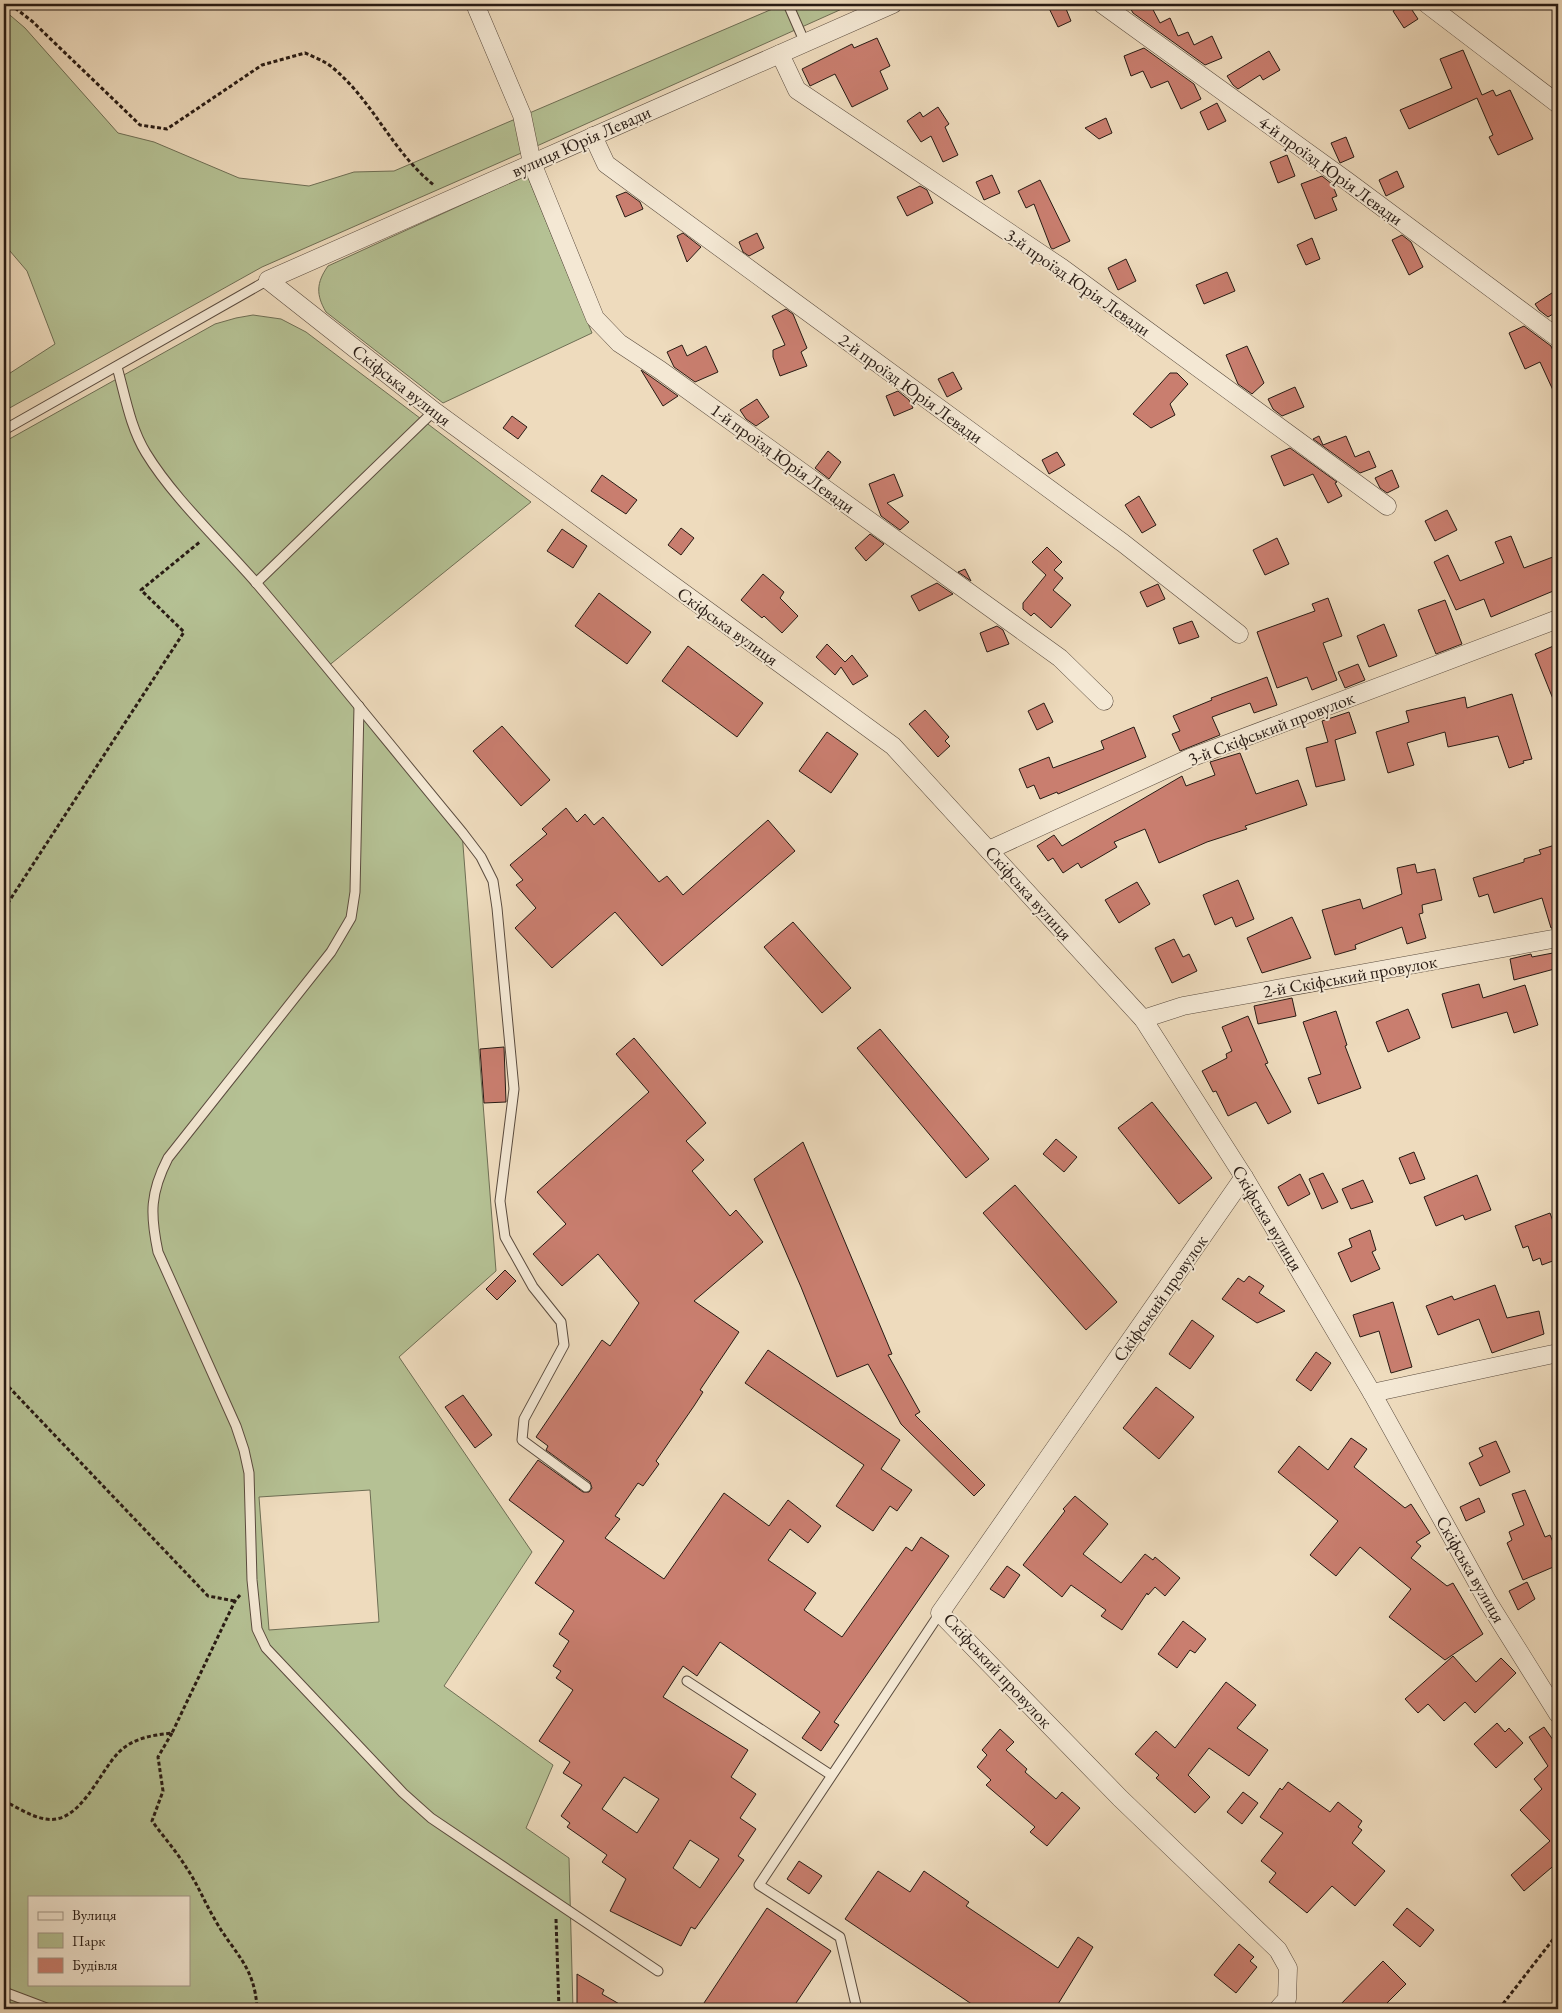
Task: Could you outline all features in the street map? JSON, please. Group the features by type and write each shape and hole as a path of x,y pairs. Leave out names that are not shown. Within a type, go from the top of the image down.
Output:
{"street":[{"name":"1-й проїзд Юрія Левади","path":"475,4 522,115 532,163 595,318 619,343 660,370 1060,658 1104,700"},
{"name":"вулиця Юрія Левади","path":"268,280 893,4"},
{"name":"4-й проїзд Юрія Левади","path":"1102,4 1347,181 1558,338"},
{"path":"1427,4 1558,104"},
{"name":"3-й проїзд Юрія Левади","path":"780,54 796,90 1062,268 1387,506"},
{"name":"2-й проїзд Юрія Левади","path":"594,136 606,164 1123,543 1239,634"},
{"name":"Скіфська вулиця","path":"268,280 434,411 893,746 1143,1019 1244,1177 1372,1393 1488,1602 1558,1714"},
{"name":"3-й Скіфський провулок","path":"989,850 1190,758 1558,619"},
{"name":"2-й Скіфський провулок","path":"1143,1019 1183,1006 1558,938"},
{"name":"Скіфський провулок","path":"1244,1177 940,1612 1120,1798 1278,1950 1288,1968 1287,1999 1278,2009"},
{"path":"1372,1393 1558,1353"}],"lane":[{"path":"788,4 805,42"},
{"path":"4,430 268,280"},
{"path":"117,367 134,428 144,451 159,474 256,583 359,706 462,832 481,857 493,881 498,908 514,1089 500,1201 506,1238 533,1287 561,1322 564,1345 524,1419 522,1440 586,1487"},
{"path":"256,583 434,411"},
{"path":"359,706 355,892 351,918 331,952 168,1158 159,1176 153,1199 152,1225 158,1252 236,1426 244,1450 249,1473 252,1580 257,1630 266,1648 403,1793 431,1818 658,1970"},
{"path":"857,2009 840,1937 759,1884 940,1612"},
{"path":"686,1681 831,1775"},
{"path":"4,1992 49,2009"}],"path":[{"path":"10,4 32,22 140,125 167,129 262,65 306,53 332,67 357,93 410,161 429,181 451,199"},
{"path":"4,909 184,632 141,590 211,533"},
{"path":"4,1382 208,1596 235,1601"},
{"path":"252,1580 235,1601 158,1757 163,1791 152,1820 187,1867 214,1919 240,1954 250,1972 256,1993 256,2009"},
{"path":"4,1801 47,1820 63,1818 76,1809 119,1751 143,1737 172,1732"},
{"path":"555,1901 560,2009"},
{"path":"1499,2009 1558,1933"}],"green space":[{"path":"784,4 853,4 262,267 6,410 4,406 4,377 55,344 27,271 4,244 4,10 25,28 118,133 154,142 239,178 309,186 354,172 394,171"},
{"path":"527,175 592,333 443,403 326,312 320,300 319,284 328,266"},
{"path":"253,315 281,319 306,332 531,502 327,667 462,832 496,1271 399,1357 532,1552 444,1686 553,1765 526,1828 569,1858 573,2009 4,2009 4,442 215,324","holes":["370,1490 379,1622 269,1630 259,1497"]}],"building":[{"path":"1047,4 1064,4 1071,21 1058,27"},
{"path":"1128,4 1150,4 1160,23 1170,18 1178,36 1188,32 1194,45 1212,36 1222,58 1205,65 1133,13"},
{"path":"1403,4 1408,4 1418,19 1404,28 1393,11"},
{"path":"877,38 890,66 880,71 888,89 852,107 835,74 810,86 802,69 852,44 854,48"},
{"path":"1144,48 1194,84 1201,99 1181,109 1168,81 1151,88 1143,71 1131,76 1124,56"},
{"path":"1463,50 1482,95 1493,90 1496,96 1510,90 1533,139 1498,155 1489,137 1493,135 1477,98 1409,129 1400,110 1452,88 1440,59"},
{"path":"1269,51 1280,70 1263,80 1260,75 1238,89 1233,85 1227,76"},
{"path":"1217,103 1226,121 1208,130 1200,112"},
{"path":"938,107 949,124 945,127 958,155 943,162 931,136 921,142 907,121 920,112 923,117"},
{"path":"1106,118 1112,133 1099,139 1085,128"},
{"path":"1346,137 1354,157 1340,163 1331,143"},
{"path":"1287,155 1295,176 1278,183 1270,162"},
{"path":"1397,171 1404,187 1386,196 1379,180"},
{"path":"992,175 1000,193 984,200 976,182"},
{"path":"1322,176 1332,184 1337,196 1332,198 1337,210 1315,219 1301,184"},
{"path":"1040,180 1070,241 1053,249 1034,204 1026,208 1018,191"},
{"path":"920,186 927,190 933,203 907,216 897,197"},
{"path":"626,192 640,202 643,209 625,217 616,196"},
{"path":"683,233 701,247 687,262 677,236"},
{"path":"757,233 764,248 749,256 743,252 739,242"},
{"path":"1402,235 1411,242 1423,267 1409,275 1392,240"},
{"path":"1312,238 1320,259 1306,265 1297,245"},
{"path":"1126,259 1136,281 1118,290 1108,268"},
{"path":"1227,272 1235,291 1204,304 1196,285"},
{"path":"1558,289 1558,311 1548,317 1535,304"},
{"path":"786,309 793,314 807,348 801,352 807,366 780,376 773,357 773,350 785,345 772,316"},
{"path":"1524,326 1551,346 1558,362 1558,401 1540,362 1525,369 1509,333"},
{"path":"682,345 687,356 706,346 718,372 695,382 674,367 667,352"},
{"path":"1247,346 1264,383 1252,394 1238,384 1226,355"},
{"path":"641,370 654,379 678,396 663,406"},
{"path":"953,372 962,389 947,397 938,379"},
{"path":"1170,373 1177,373 1188,384 1170,404 1175,415 1151,428 1133,414"},
{"path":"1295,387 1304,407 1282,416 1273,409 1268,399"},
{"path":"898,391 909,400 913,408 894,416 886,396"},
{"path":"757,399 769,417 756,426 746,419 740,410"},
{"path":"512,416 527,427 518,439 503,428"},
{"path":"1319,436 1323,445 1346,436 1355,457 1369,451 1376,467 1360,473 1313,439"},
{"path":"1290,448 1337,482 1335,483 1342,496 1328,503 1313,474 1284,486 1271,456"},
{"path":"828,451 841,462 829,479 815,468"},
{"path":"1057,452 1065,465 1049,474 1042,460"},
{"path":"1392,470 1399,487 1387,493 1380,488 1375,478"},
{"path":"894,474 903,496 887,503 909,522 900,530 881,516 869,484"},
{"path":"602,475 637,500 626,514 591,491"},
{"path":"1139,496 1156,525 1142,533 1125,505"},
{"path":"1447,510 1457,530 1435,541 1425,521"},
{"path":"681,528 694,538 681,555 668,545"},
{"path":"562,529 587,546 573,568 547,551"},
{"path":"870,534 884,544 866,561 855,548"},
{"path":"1511,536 1524,568 1558,555 1558,589 1491,617 1484,599 1456,610 1434,562 1448,555 1460,581 1504,563 1495,542"},
{"path":"1277,538 1289,564 1265,575 1253,550"},
{"path":"1047,547 1062,562 1054,570 1063,578 1053,590 1071,605 1051,628 1034,613 1031,616 1023,609 1023,603 1046,575 1032,562"},
{"path":"965,569 971,581 958,572"},
{"path":"763,574 784,592 780,598 798,616 782,633 764,616 762,618 741,600"},
{"path":"937,583 953,594 919,611 911,596"},
{"path":"1158,584 1165,599 1147,607 1140,592"},
{"path":"599,593 651,632 627,664 575,626"},
{"path":"1328,598 1342,636 1323,643 1337,680 1312,690 1307,677 1277,688 1257,632 1315,611 1312,604"},
{"path":"1445,600 1462,644 1436,654 1418,610"},
{"path":"1192,621 1199,637 1179,644 1173,628"},
{"path":"1384,624 1397,656 1369,667 1357,636"},
{"path":"997,626 1003,630 1009,644 987,652 980,633"},
{"path":"827,644 845,662 852,655 868,676 853,685 841,667 835,675 816,657"},
{"path":"1558,644 1558,709 1557,709 1535,654"},
{"path":"688,646 763,703 737,737 662,681"},
{"path":"1358,664 1365,680 1345,688 1338,672"},
{"path":"1267,677 1277,705 1254,713 1250,703 1212,717 1220,735 1180,751 1172,734 1180,731 1173,716 1212,700 1211,698"},
{"path":"1512,694 1532,759 1509,768 1498,736 1448,747 1445,732 1407,743 1414,765 1388,773 1376,732 1409,722 1406,711 1465,697 1467,708"},
{"path":"1044,703 1053,722 1037,730 1028,711"},
{"path":"925,710 949,737 945,741 950,746 938,757 909,724"},
{"path":"1349,712 1356,733 1335,740 1345,780 1316,787 1306,748 1328,742 1322,721"},
{"path":"502,726 550,780 521,806 473,751"},
{"path":"1134,727 1146,757 1058,794 1057,792 1040,799 1034,785 1027,788 1019,769 1049,757 1053,768 1104,749 1101,741"},
{"path":"827,732 858,754 831,793 799,771"},
{"path":"1240,753 1256,794 1298,780 1307,805 1245,826 1247,829 1207,842 1159,863 1145,829 1114,842 1117,847 1081,868 1078,863 1063,873 1053,858 1048,861 1037,846 1054,835 1062,846 1182,776 1186,786 1215,775 1210,762"},
{"path":"566,808 577,822 585,814 594,825 603,817 659,882 667,876 683,895 768,820 795,851 662,966 615,912 552,968 515,928 536,908 516,885 523,880 510,865 547,834 542,829"},
{"path":"1558,844 1558,928 1551,928 1542,898 1494,913 1488,894 1479,897 1473,878 1524,862 1524,859 1541,854 1539,850"},
{"path":"1415,864 1417,873 1435,869 1442,900 1422,905 1423,913 1419,914 1426,938 1407,944 1402,927 1355,945 1356,949 1335,955 1322,910 1360,899 1363,909 1402,894 1397,868"},
{"path":"1238,880 1254,919 1236,927 1232,917 1215,925 1203,895"},
{"path":"1137,882 1150,904 1119,923 1105,900"},
{"path":"1292,917 1311,958 1262,973 1247,938"},
{"path":"793,922 851,988 822,1013 764,947"},
{"path":"1174,939 1183,957 1189,954 1197,971 1172,983 1155,948"},
{"path":"1558,952 1558,968 1514,980 1510,959 1531,954 1532,957"},
{"path":"1479,984 1483,998 1525,985 1538,1025 1514,1033 1507,1012 1452,1028 1442,994"},
{"path":"1292,998 1296,1016 1258,1024 1254,1006"},
{"path":"1408,1009 1420,1038 1388,1052 1376,1022"},
{"path":"1336,1011 1347,1045 1345,1046 1361,1088 1318,1104 1308,1078 1321,1074 1303,1022"},
{"path":"1248,1016 1268,1063 1265,1064 1291,1112 1268,1124 1256,1102 1228,1116 1216,1091 1213,1092 1202,1071 1227,1058 1226,1054 1232,1051 1222,1027"},
{"path":"880,1029 989,1159 966,1178 857,1048"},
{"path":"634,1038 706,1123 686,1141 704,1160 692,1171 730,1216 736,1210 763,1242 694,1301 739,1332 700,1390 703,1392 694,1406 656,1461 659,1464 643,1486 638,1483 615,1516 620,1519 605,1538 664,1579 724,1493 769,1526 788,1500 821,1526 808,1543 790,1529 768,1560 816,1593 804,1610 842,1637 906,1547 912,1551 921,1537 949,1556 834,1722 839,1725 821,1751 802,1738 820,1712 720,1642 697,1676 683,1666 663,1697 748,1750 731,1777 756,1794 740,1818 756,1829 738,1856 744,1860 695,1929 691,1927 681,1946 610,1911 626,1879 602,1862 607,1855 567,1827 570,1823 561,1816 582,1785 563,1773 570,1762 539,1741 573,1690 556,1678 561,1671 553,1666 569,1641 559,1634 574,1611 535,1583 564,1541 509,1500 538,1460 583,1492 589,1492 592,1488 590,1482 546,1450 548,1446 536,1437 602,1340 610,1346 639,1303 598,1254 562,1286 533,1254 566,1224 537,1192 649,1092 616,1054","holes":["624,1777 659,1799 637,1833 602,1809","690,1840 719,1859 700,1888 673,1868"]},
{"path":"504,1047 506,1102 484,1103 480,1049"},
{"path":"1152,1102 1212,1178 1179,1204 1118,1128"},
{"path":"1056,1139 1077,1157 1064,1172 1043,1154"},
{"path":"803,1142 892,1354 888,1355 920,1412 915,1415 985,1485 974,1496 901,1424 868,1364 837,1377 801,1287 754,1179"},
{"path":"1414,1152 1425,1179 1410,1184 1399,1158"},
{"path":"1323,1173 1338,1202 1322,1209 1309,1179"},
{"path":"1300,1174 1310,1194 1288,1206 1278,1187"},
{"path":"1477,1175 1491,1210 1465,1220 1463,1215 1436,1226 1424,1197"},
{"path":"1363,1180 1373,1202 1351,1209 1342,1189"},
{"path":"1015,1185 1117,1302 1086,1330 983,1213"},
{"path":"1550,1213 1558,1235 1558,1259 1542,1265 1540,1258 1533,1261 1528,1246 1523,1248 1515,1226"},
{"path":"1370,1230 1376,1250 1372,1252 1380,1269 1351,1282 1338,1253 1352,1247 1349,1239"},
{"path":"505,1270 516,1281 497,1300 486,1289"},
{"path":"1249,1276 1264,1286 1259,1293 1285,1311 1257,1323 1222,1299 1238,1278 1244,1282"},
{"path":"1495,1285 1507,1318 1539,1311 1544,1334 1492,1353 1479,1319 1438,1335 1426,1306 1452,1296 1454,1300"},
{"path":"1393,1302 1412,1367 1391,1373 1379,1331 1360,1337 1353,1315"},
{"path":"1192,1320 1214,1336 1190,1369 1169,1354"},
{"path":"768,1350 900,1440 881,1469 912,1490 897,1511 890,1506 873,1531 836,1506 864,1465 745,1383"},
{"path":"1316,1352 1331,1363 1311,1391 1296,1380"},
{"path":"1156,1387 1194,1417 1159,1459 1123,1428"},
{"path":"463,1395 492,1435 475,1448 445,1407"},
{"path":"1351,1438 1367,1449 1354,1467 1405,1508 1411,1504 1430,1533 1416,1542 1421,1546 1411,1558 1447,1586 1453,1583 1483,1634 1445,1660 1389,1617 1411,1589 1360,1547 1336,1576 1310,1555 1338,1521 1278,1472 1299,1446 1328,1470"},
{"path":"1496,1441 1510,1472 1480,1486 1469,1463 1483,1456 1479,1448"},
{"path":"1525,1490 1545,1537 1550,1535 1558,1554 1558,1565 1523,1580 1507,1543 1512,1540 1509,1532 1524,1525 1512,1494"},
{"path":"1075,1496 1108,1524 1083,1554 1121,1583 1145,1554 1153,1560 1155,1557 1180,1578 1165,1596 1155,1587 1148,1595 1147,1593 1122,1630 1101,1616 1106,1610 1071,1585 1062,1597 1023,1565 1065,1511 1063,1509"},
{"path":"1479,1498 1485,1512 1466,1521 1460,1507"},
{"path":"1007,1566 1020,1575 1004,1598 990,1589"},
{"path":"1527,1582 1535,1599 1518,1610 1509,1591"},
{"path":"1183,1621 1206,1639 1195,1653 1190,1650 1177,1668 1158,1654"},
{"path":"1453,1656 1476,1682 1501,1658 1516,1673 1475,1713 1465,1702 1444,1721 1428,1704 1418,1713 1405,1699"},
{"path":"1226,1682 1256,1705 1237,1728 1268,1750 1249,1776 1209,1748 1188,1775 1210,1797 1195,1813 1156,1778 1159,1775 1135,1754 1156,1731 1175,1748"},
{"path":"1497,1723 1505,1732 1509,1728 1523,1743 1496,1768 1474,1744"},
{"path":"1544,1727 1558,1747 1558,1862 1524,1891 1511,1875 1550,1841 1520,1810 1542,1789 1534,1779 1548,1766 1529,1737"},
{"path":"1000,1729 1014,1742 1006,1750 1027,1769 1025,1772 1056,1799 1062,1792 1080,1808 1047,1846 1030,1832 1035,1827 986,1785 991,1780 977,1767 987,1755 982,1750"},
{"path":"1288,1782 1330,1812 1338,1802 1362,1821 1358,1827 1362,1830 1352,1843 1385,1871 1355,1906 1332,1886 1307,1913 1269,1882 1276,1873 1261,1861 1283,1833 1260,1817 1280,1788 1282,1790"},
{"path":"1243,1792 1258,1803 1242,1824 1227,1812"},
{"path":"799,1861 822,1876 809,1894 787,1879"},
{"path":"878,1871 910,1892 924,1871 969,1902 966,1906 1058,1968 1078,1937 1093,1947 1055,2009 979,2009 845,1919"},
{"path":"767,1908 831,1951 792,2009 700,2009"},
{"path":"1407,1908 1434,1930 1420,1947 1393,1925"},
{"path":"1239,1944 1254,1957 1250,1961 1257,1967 1236,1993 1214,1975"},
{"path":"1383,1961 1406,1984 1381,2009 1336,2009"},
{"path":"577,1974 604,1990 602,1994 628,2009 577,2009"}]}
